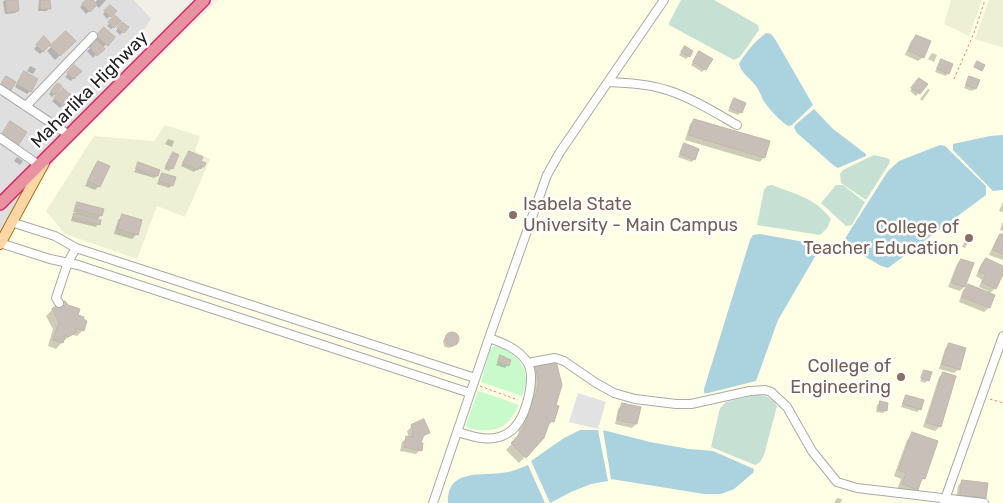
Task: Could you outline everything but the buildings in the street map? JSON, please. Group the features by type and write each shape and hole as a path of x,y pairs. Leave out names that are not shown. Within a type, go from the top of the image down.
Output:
{"highway":[{"name":"Maharlika Highway","path":"0,204 204,0"}],"main road":[{"path":"0,243 43,161"}],"street":[{"path":"433,503 547,175 560,152 664,0"},
{"path":"26,106 93,36"},
{"path":"608,82 635,84 666,90 698,104 737,126"},
{"path":"0,89 69,135"},
{"path":"0,138 43,161"},
{"path":"12,222 55,236 76,248 474,381"},
{"path":"0,243 50,259 68,262 470,393"},
{"path":"59,303 56,298 68,262 76,248"},
{"path":"945,500 1003,336"},
{"path":"458,432 481,438 500,437 516,427 531,391 532,378 528,364 516,351 489,338"},
{"path":"528,364 555,358 564,361 614,393 635,399 676,404 691,404 750,391 765,390 787,407 812,450 837,482 857,488 945,500 984,503"}],"path":[{"path":"954,79 974,33 985,0"},
{"path":"474,381 526,403"},
{"path":"982,396 1003,403"}],"shaded area":[{"path":"0,0 134,0 151,19 0,239"},
{"name":"Isabela State University - Main Campus","path":"218,0 1003,0 1003,503 0,503 0,253 44,177 58,157"},
{"path":"681,0 714,0 758,25 759,30 740,57 734,60 669,25"},
{"path":"951,0 982,0 969,36 944,24"},
{"path":"989,0 1003,0 1003,47 975,39"},
{"path":"165,125 200,136 195,151 210,159 185,217 157,206 137,259 65,234 46,211 94,136 154,141"},
{"path":"874,155 890,160 866,200 841,183 840,174 843,170"},
{"path":"772,185 811,201 818,206 831,219 827,228 820,235 757,225 764,190 767,186"},
{"path":"836,185 843,185 865,202 852,225 846,226 821,203"},
{"path":"578,393 606,402 598,429 569,422"},
{"path":"755,395 768,397 777,406 764,455 760,462 755,465 711,447 720,408 726,402"}],"green space":[{"path":"494,346 510,353 522,364 526,379 522,396 481,382 490,349"},
{"path":"478,391 519,405 510,420 499,428 477,430 468,428 466,425"}],"water":[{"path":"766,33 771,34 775,39 813,105 792,125 788,126 771,111 754,83 744,73 739,64 751,47"},
{"path":"814,109 833,129 866,154 866,156 838,168 797,133 794,128 795,125"},
{"path":"1003,135 1003,190 993,191 953,150 953,144"},
{"path":"940,145 945,146 986,186 986,195 888,268 881,266 847,246 846,237 888,171 899,161"},
{"path":"760,234 810,243 816,249 816,255 778,320 756,381 704,393 750,240 753,235"},
{"path":"580,430 598,430 608,481 591,484 550,503 531,461 564,438"},
{"path":"603,430 650,442 713,451 754,469 753,473 734,489 721,494 704,494 611,479"},
{"path":"528,465 545,503 448,503 449,492 453,484 459,479 466,476 508,472"}],"place":[{"name":"Isabela State University - Main Campus","path":"513,215"},
{"name":"College of Teacher Education","path":"969,238"},
{"name":"College of Engineering","path":"901,377"}]}
